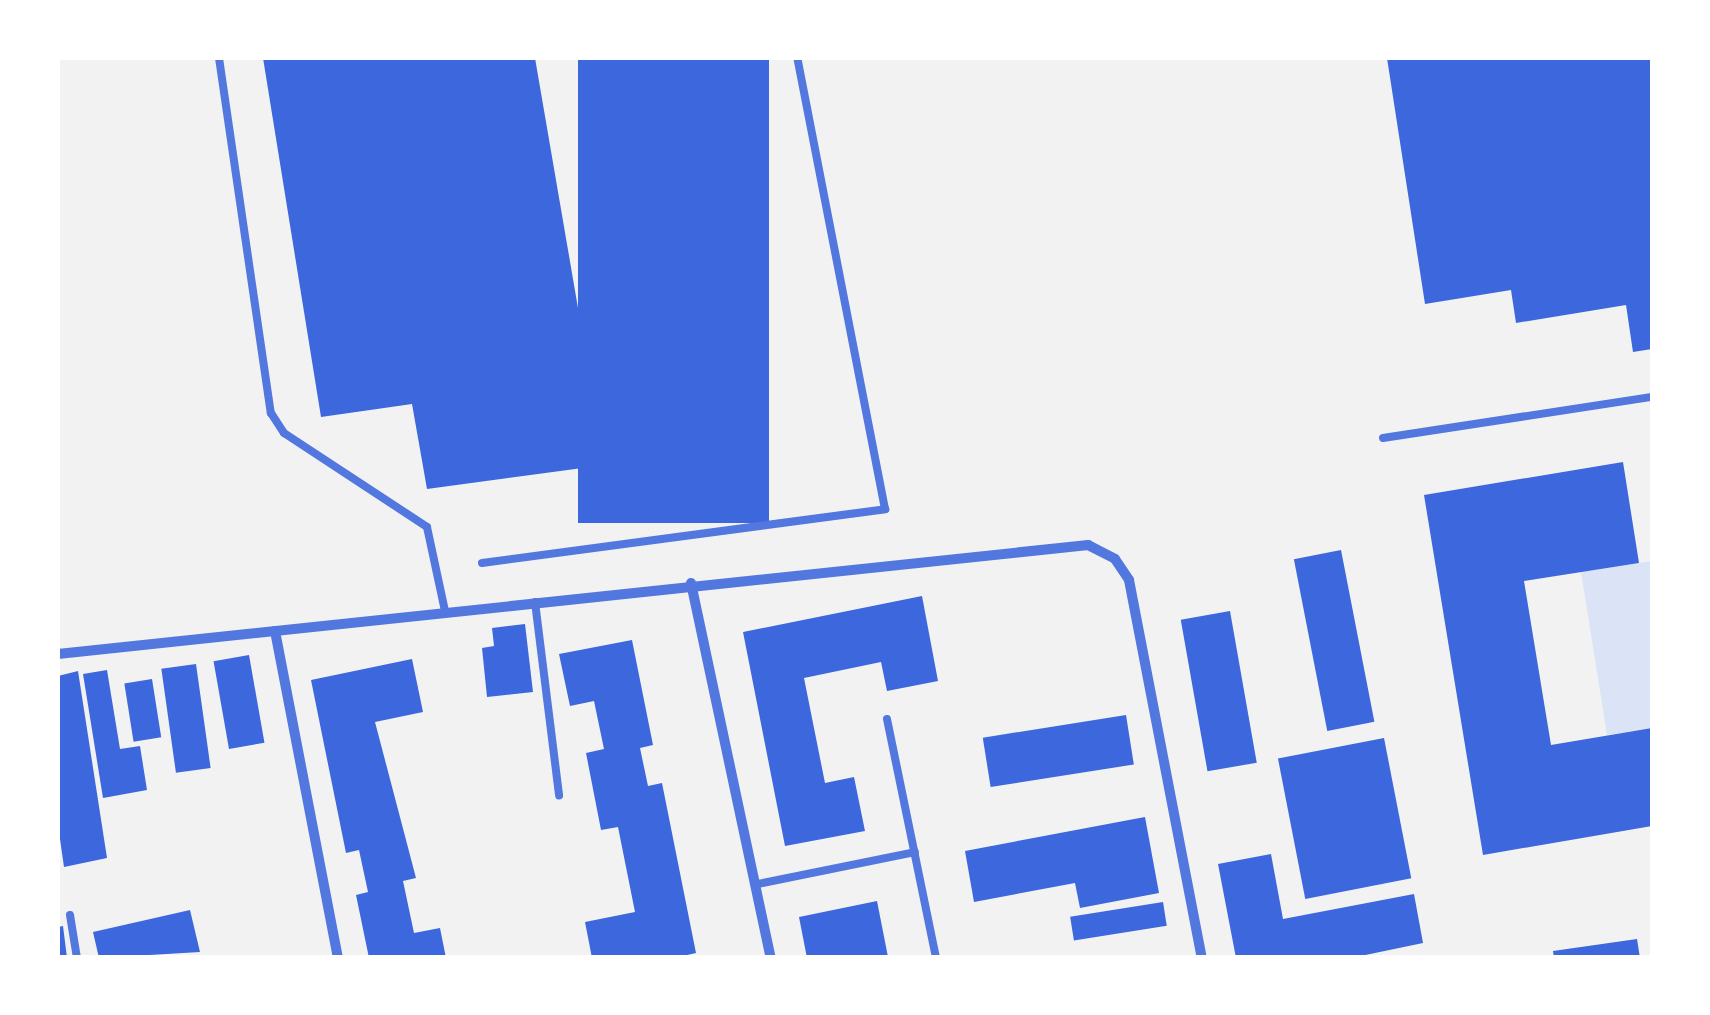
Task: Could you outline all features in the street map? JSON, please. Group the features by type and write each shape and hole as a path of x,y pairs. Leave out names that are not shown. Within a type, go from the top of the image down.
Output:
{"street":[{"path":"58,654 1080,544 1107,552 1129,580 1202,958"},
{"path":"691,583 771,958"},
{"path":"275,632 338,958"}],"lane":[{"path":"219,58 272,414 284,433 427,527 445,610"},
{"path":"482,563 886,508 797,58"},
{"path":"1383,438 1652,397"},
{"path":"535,601 558,796"},
{"path":"887,719 936,958"},
{"path":"758,884 914,852"},
{"path":"70,915 77,958"}],"shaded area":[{"path":"1652,561 1652,728 1607,735 1581,572"}],"building":[{"path":"263,58 535,58 605,465 427,489 412,404 321,417"},
{"path":"578,58 769,58 769,523 578,523"},
{"path":"1387,58 1652,58 1652,349 1633,352 1626,305 1516,323 1511,290 1425,304"},
{"path":"1623,462 1639,563 1524,581 1551,745 1652,728 1652,826 1483,855 1424,495"},
{"path":"1341,550 1374,722 1327,731 1294,559"},
{"path":"922,596 938,681 887,691 881,662 804,678 825,783 854,777 865,831 785,846 743,632"},
{"path":"1230,611 1257,763 1208,771 1181,620"},
{"path":"525,624 533,692 487,697 482,648 494,646 492,628"},
{"path":"632,640 653,745 640,748 648,786 662,783 696,953 674,958 592,958 585,922 635,912 618,827 601,830 586,753 604,749 594,701 570,706 559,654"},
{"path":"249,655 264,743 229,749 214,661"},
{"path":"412,659 423,712 375,722 416,878 403,881 414,933 440,928 446,958 369,958 356,895 368,892 359,850 346,853 311,680"},
{"path":"196,664 211,768 176,773 161,669"},
{"path":"107,670 120,749 140,746 147,790 103,798 83,674"},
{"path":"78,671 107,858 64,867 58,825 58,676"},
{"path":"152,679 161,737 134,742 124,683"},
{"path":"1126,715 1134,764 991,787 983,738"},
{"path":"1384,738 1411,878 1305,899 1278,759"},
{"path":"1145,817 1159,893 1080,908 1075,883 974,902 965,851"},
{"path":"1271,854 1283,919 1414,894 1423,943 1351,958 1236,958 1218,864"},
{"path":"877,901 888,957 807,958 799,917"},
{"path":"1163,902 1167,926 1074,940 1070,917"},
{"path":"190,910 200,952 99,958 93,932"},
{"path":"63,926 67,958 58,958 58,927"},
{"path":"1637,939 1640,958 1554,958 1553,951"}]}
